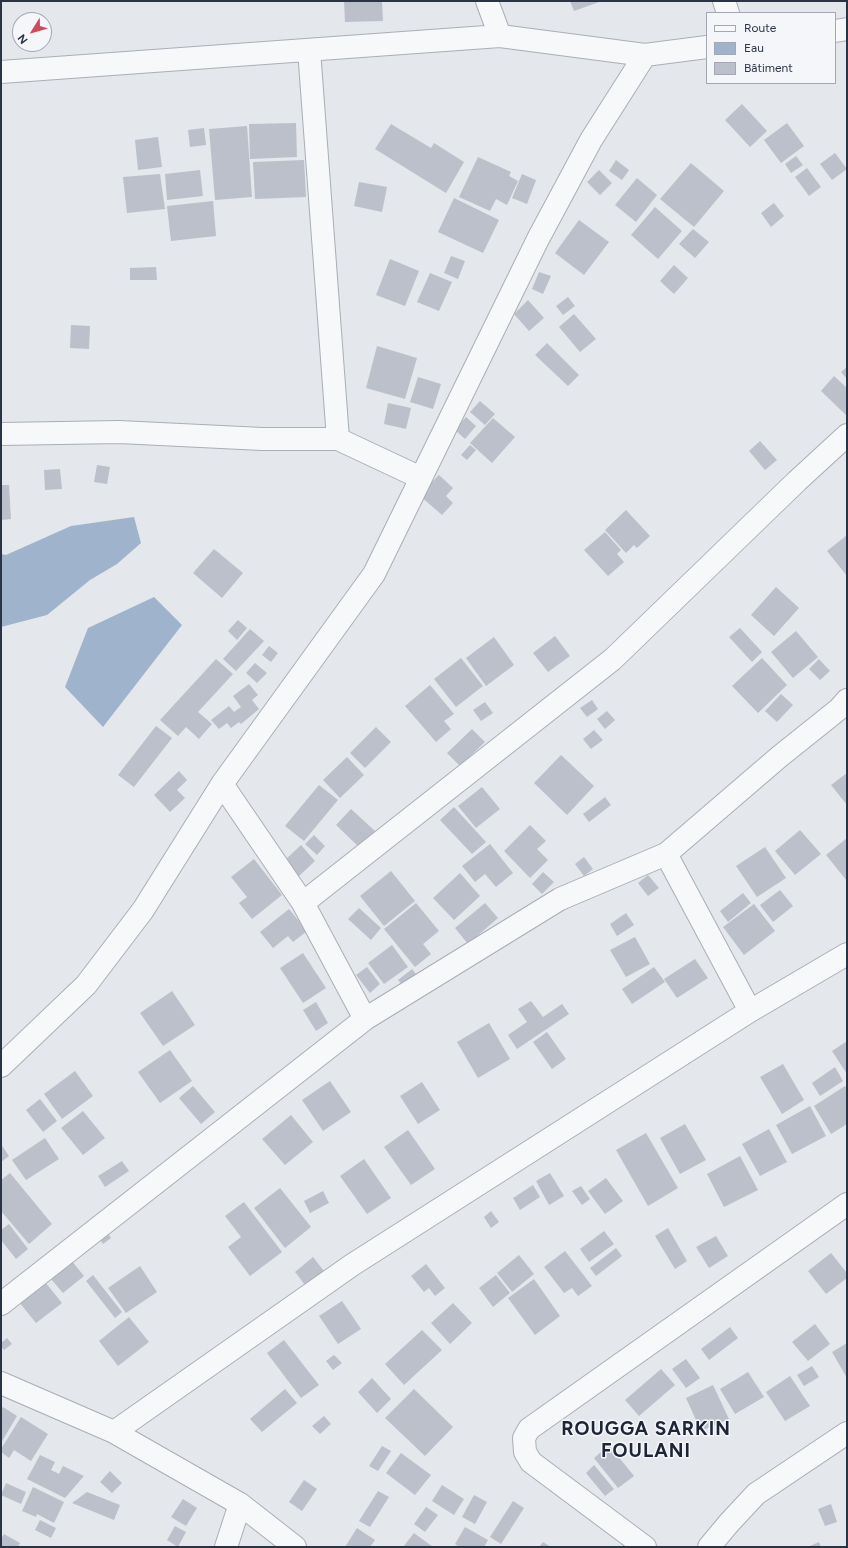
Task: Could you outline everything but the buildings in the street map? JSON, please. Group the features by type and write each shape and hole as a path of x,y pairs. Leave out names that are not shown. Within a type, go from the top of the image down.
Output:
{"street":[{"path":"487,1 500,36"},
{"path":"724,1 728,12"},
{"path":"836,31 847,29"},
{"path":"1,72 500,36 645,55 706,47"},
{"path":"309,50 338,439"},
{"path":"1,1066 86,986 143,910 222,784 374,574 538,239 587,148 645,55"},
{"path":"1,434 119,432 262,439 338,439 421,478"},
{"path":"303,903 613,659 797,481 847,435"},
{"path":"1,1304 365,1019 560,899 666,854 779,757 839,709 847,700"},
{"path":"222,784 303,903 365,1019"},
{"path":"666,854 750,1011"},
{"path":"114,1432 352,1265 750,1011 847,954"},
{"path":"645,1547 531,1462 525,1452 524,1438 529,1429 847,1204"},
{"path":"1,1383 114,1432 240,1504 295,1547"},
{"path":"709,1547 729,1522 756,1494 847,1433"},
{"path":"226,1547 240,1504"}],"water":[{"path":"134,517 141,543 117,564 90,580 47,615 1,627 1,554 6,555 71,526"},
{"path":"154,597 182,625 103,727 65,687 88,628"}],"district":[{"name":"ROUGGA SARKIN FOULANI","path":"646,1440"}]}
